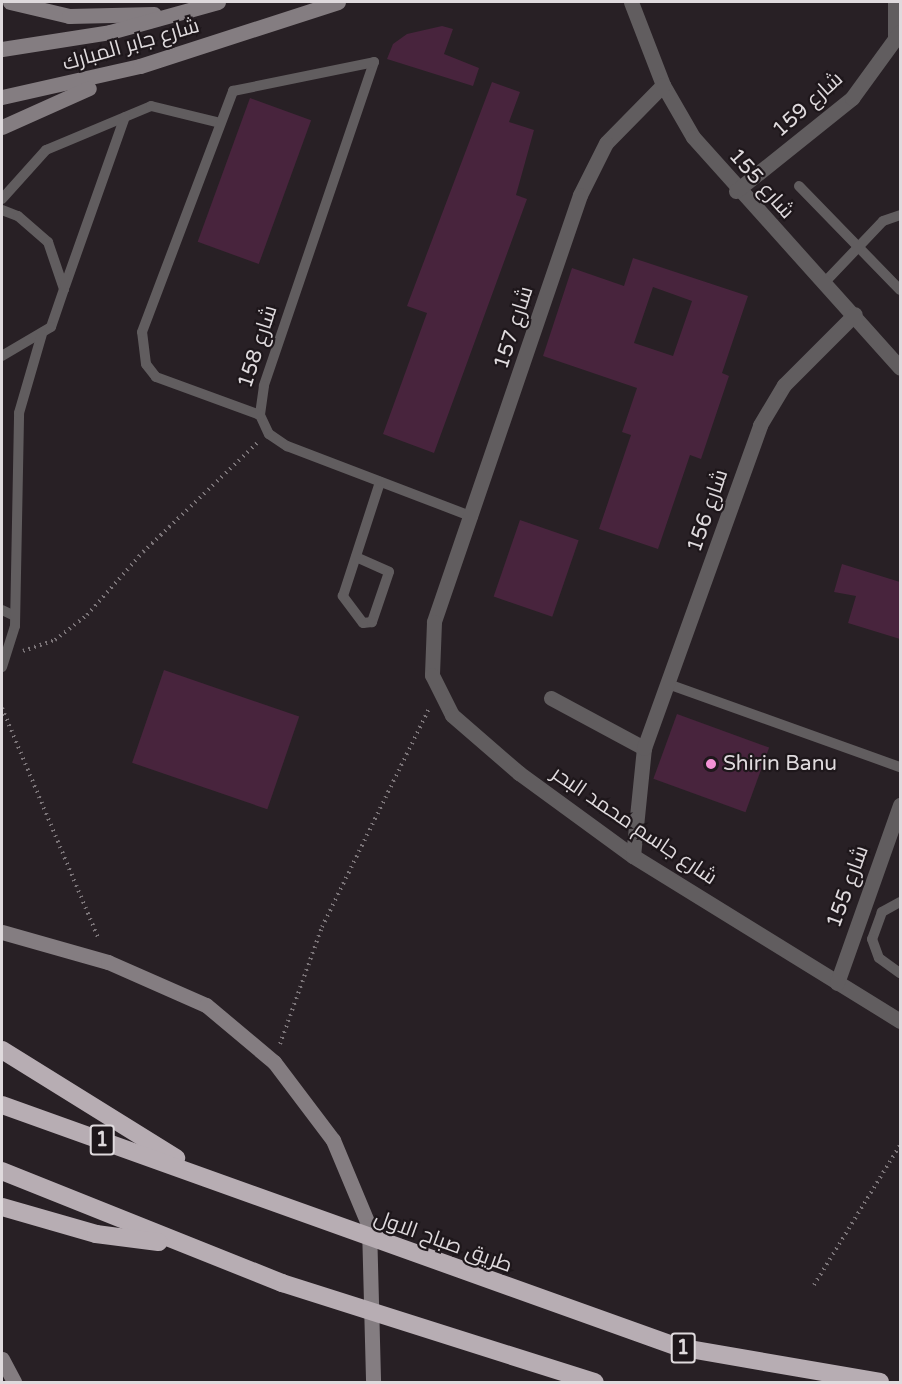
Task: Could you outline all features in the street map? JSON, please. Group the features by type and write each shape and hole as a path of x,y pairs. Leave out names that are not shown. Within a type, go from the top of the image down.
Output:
{"highway":[{"path":"2,1050 203,1175"},
{"name":"طريق صباح الاول","path":"2,1105 203,1175 284,1209 493,1285 678,1347 880,1383"},
{"path":"2,1171 282,1283 595,1383"},
{"path":"2,1207 96,1234 186,1246"}],"main road":[{"path":"10,2 69,16 184,12"},
{"name":"شارع جابر المبارك","path":"2,49 81,38 218,2"},
{"name":"شارع جابر المبارك","path":"2,97 140,66 338,2"},
{"path":"2,127 140,66"},
{"path":"2,932 108,962 206,1005 274,1062 333,1140 369,1226 373,1383"},
{"path":"3,1361 14,1383"}],"street":[{"name":"شارع 155","path":"632,2 663,85 683,124 736,191 855,314 900,368"},
{"name":"شارع 159","path":"736,191 852,98 898,35 895,2"},
{"name":"شارع 157","path":"440,605 473,517 590,172 632,112 663,85"},
{"name":"شارع 156","path":"633,856 644,748 760,425 797,369 855,314"},
{"name":"شارع جاسم محمد البحر","path":"440,605 429,657 438,693 452,715 519,773 633,856 900,1022"},
{"path":"551,698 644,748"},
{"name":"شارع 155","path":"837,983 894,845 900,806"},
{"path":"3,1361 5,1383"}],"lane":[{"name":"شارع 158","path":"220,123 233,91 374,62 264,386 260,415 269,434"},
{"path":"2,199 46,150 151,106 220,123 142,332 141,348 156,377 260,415"},
{"path":"2,356 42,334 59,316 64,289 89,206 125,117"},
{"path":"799,186 900,290"},
{"path":"2,210 18,216 48,242 64,289"},
{"path":"825,282 891,215 900,215"},
{"path":"2,667 9,654 15,616 19,413 42,334"},
{"path":"269,434 287,446 473,517"},
{"path":"356,557 389,572 372,622 363,623 344,596 356,557 380,482"},
{"path":"2,610 15,616"},
{"path":"668,684 900,767"},
{"path":"900,902 882,912 872,939 879,958 900,973"}],"path":[{"path":"9,654 55,640 87,615 143,552 269,434"},
{"path":"274,1062 322,927 391,778 438,693"},
{"path":"2,708 108,962"},
{"path":"814,1285 900,1145"}],"building":[{"path":"442,26 453,29 444,54 479,68 473,86 387,59 393,44 407,34"},
{"path":"492,82 520,92 509,122 534,130 516,195 527,199 434,453 383,434 427,313 407,306"},
{"path":"250,98 311,120 259,264 198,242"},
{"path":"633,258 748,296 722,373 729,376 701,459 690,455 658,549 599,529 631,435 622,432 637,388 543,356 572,268 624,286","holes":["653,287 692,301 673,356 634,343"]},
{"path":"520,520 579,540 552,617 494,597"},
{"path":"842,564 900,582 900,639 848,623 856,596 834,592"},
{"path":"164,670 299,717 267,809 132,763"},
{"name":"Shirin Banu","path":"677,714 769,748 745,812 653,779"}],"place":[{"name":"Shirin Banu","path":"711,764"}]}
